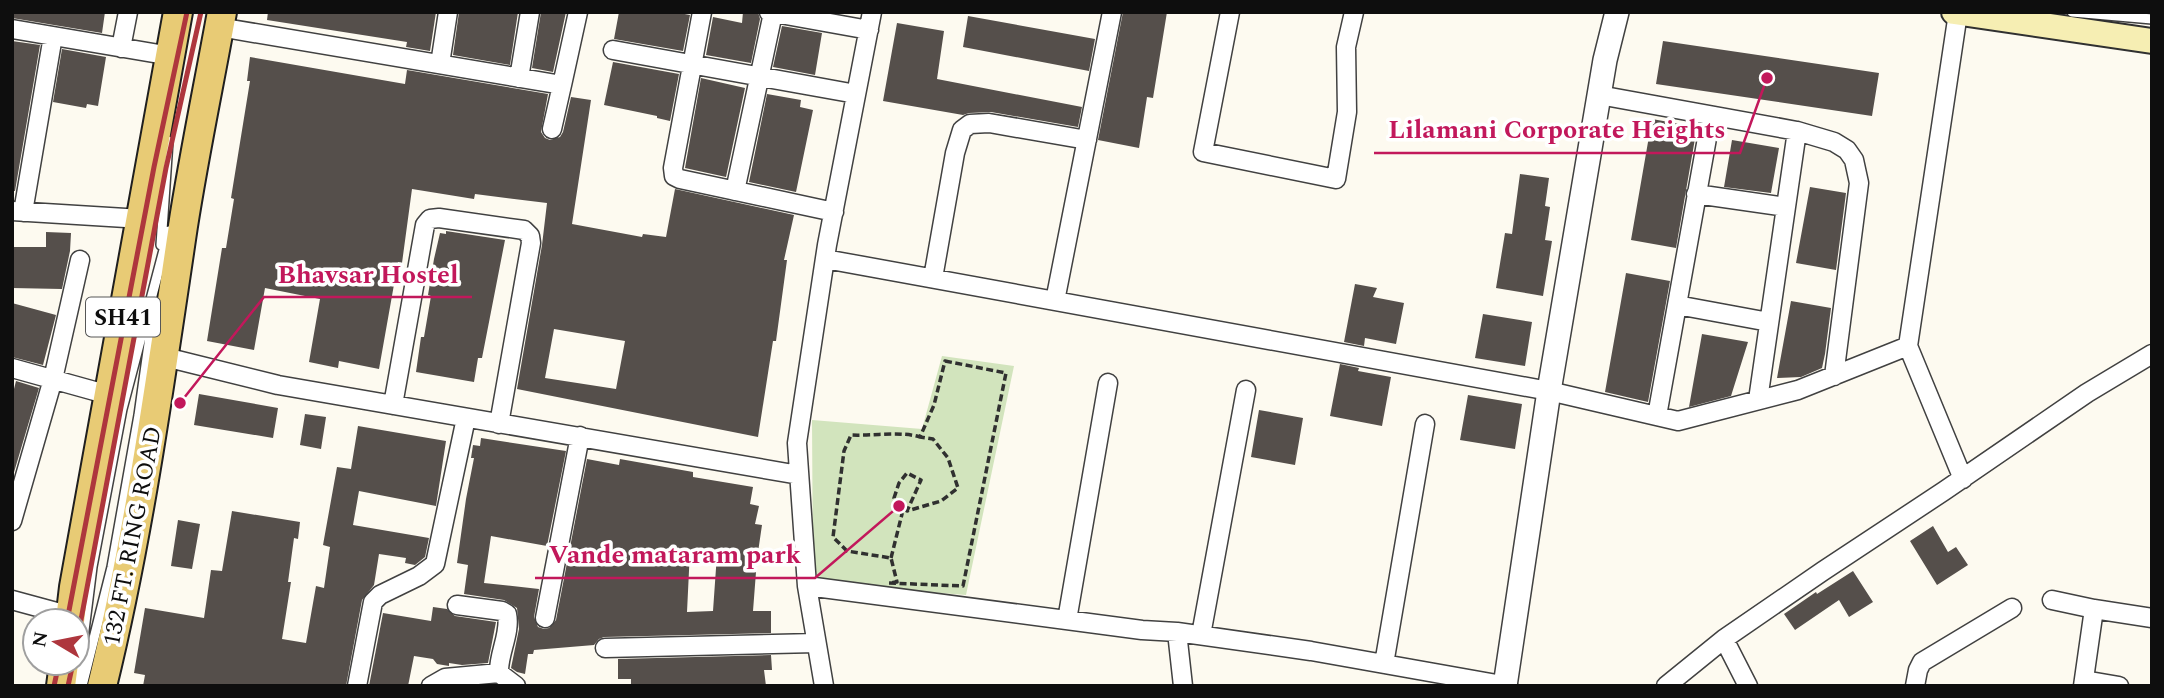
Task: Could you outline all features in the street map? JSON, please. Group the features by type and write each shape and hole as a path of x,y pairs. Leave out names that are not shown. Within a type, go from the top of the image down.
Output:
{"main road":[{"path":"1956,13 2152,41"},
{"name":"132 FT. RING ROAD","path":"102,686 116,630 164,357 183,224 219,27"},
{"name":"132 FT. RING ROAD","path":"72,607 174,35"}],"street":[{"path":"121,48 128,12"},
{"path":"440,64 449,12"},
{"path":"519,78 530,12"},
{"path":"552,129 578,12"},
{"path":"702,12 673,168 674,176 834,212"},
{"path":"1055,301 1112,12"},
{"path":"1230,12 1203,152 1336,179 1347,112 1346,47 1354,12"},
{"path":"1605,60 1606,12"},
{"path":"807,586 1142,630 1201,635 1506,686 1549,391 1605,60 1617,12"},
{"path":"735,191 771,13 871,21 825,258 797,443 807,586 824,686"},
{"path":"1956,13 1908,346 1963,479"},
{"path":"219,27 562,85"},
{"path":"12,29 121,48 174,35"},
{"path":"52,36 20,185 17,211 142,219"},
{"path":"614,50 856,94"},
{"path":"1599,95 1797,131 1834,142 1847,150 1854,160 1859,183 1834,376"},
{"path":"1657,416 1711,116"},
{"path":"933,278 955,153 962,130 970,124 989,123 1087,140"},
{"path":"1758,400 1797,131"},
{"path":"1696,194 1786,207"},
{"path":"393,405 425,225 430,219 439,218 524,230 530,236 531,243 499,424"},
{"path":"825,258 1549,391 1678,421 1798,390 1908,346"},
{"path":"12,521 53,379 80,260"},
{"path":"1677,305 1769,322"},
{"path":"1665,686 1724,639 2088,393 2152,354"},
{"path":"164,357 278,385 799,475"},
{"path":"12,368 109,395"},
{"path":"1067,620 1108,383"},
{"path":"1201,635 1246,390"},
{"path":"357,686 373,602 380,595 419,576 435,564 466,418"},
{"path":"1384,664 1425,424"},
{"path":"545,618 580,436"},
{"path":"12,600 35,607"},
{"path":"2052,600 2152,618"},
{"path":"457,605 507,614 509,621 498,662 499,673"},
{"path":"1916,686 1922,662 2012,608"},
{"path":"2094,609 2083,683 2119,686"},
{"path":"1177,632 1183,686"},
{"path":"1724,639 1748,686"},
{"path":"605,648 816,643"},
{"path":"431,686 445,678 499,673 516,686"}],"lane":[{"path":"2073,12 2152,18"},
{"path":"2142,12 2152,18"},
{"path":"176,203 219,27"},
{"path":"169,119 174,35"},
{"path":"82,686 113,567 139,415 160,269 168,133"},
{"path":"77,686 92,567 122,409 173,216"}],"path":[{"path":"891,558 847,551 833,537 844,452 851,435 908,434 920,437 933,439 948,458 958,488 941,501 907,511 921,480 907,472 899,484 894,498 902,514 891,558 897,582 889,583 963,586 1006,373 945,361 934,405 920,437"}],"green space":[{"path":"942,356 1014,366 966,595 813,583 812,420 922,429"}],"building":[{"path":"12,12 105,12 102,33 12,18"},
{"path":"268,12 436,12 430,51 406,47 407,42 267,20"},
{"path":"459,12 518,12 510,65 453,55"},
{"path":"541,12 566,12 553,72 532,68"},
{"path":"619,12 674,12 690,15 683,51 614,39"},
{"path":"743,12 758,12 760,19 751,63 706,55 713,17 742,23"},
{"path":"1123,12 1167,12 1153,98 1147,97 1139,148 1098,140"},
{"path":"968,16 1095,39 1089,71 963,47"},
{"path":"897,23 944,31 937,79 1082,107 1078,127 991,112 963,115 883,101"},
{"path":"782,26 822,33 815,75 773,67"},
{"path":"12,41 40,45 15,191 12,191"},
{"path":"1663,41 1879,73 1872,116 1656,84"},
{"path":"62,49 106,57 98,106 87,104 86,108 53,102"},
{"path":"250,57 405,84 407,70 548,94 541,132 550,140 560,137 563,132 571,97 591,100 572,224 642,237 643,234 666,237 675,189 794,215 784,260 787,260 776,341 773,341 758,437 517,389 547,203 475,194 474,199 412,189 402,263 398,262 379,369 339,361 338,368 309,362 320,299 265,288 254,350 207,341 222,248 226,248 234,199 231,198 250,81 247,81","holes":["554,329 625,341 616,389 545,378"]},
{"path":"613,62 679,74 670,121 604,105"},
{"path":"701,78 745,88 726,177 685,168"},
{"path":"767,94 801,100 800,107 813,110 796,192 749,182"},
{"path":"1652,119 1697,127 1676,248 1631,240"},
{"path":"1732,140 1779,148 1771,193 1724,187"},
{"path":"1520,174 1549,178 1545,206 1550,207 1545,240 1552,241 1543,296 1496,288 1505,233 1512,234"},
{"path":"1810,187 1846,193 1836,270 1796,263"},
{"path":"446,231 505,240 482,358 478,358 474,382 416,372 431,296 428,295 434,259 440,233 446,234"},
{"path":"46,232 71,233 62,289 12,288 12,247 46,247"},
{"path":"1626,273 1670,281 1648,402 1605,392"},
{"path":"1355,284 1377,288 1373,297 1404,303 1396,344 1365,338 1364,346 1344,342"},
{"path":"1791,301 1831,308 1825,354 1822,368 1801,377 1777,378"},
{"path":"12,303 56,315 43,365 12,357"},
{"path":"1483,314 1532,322 1525,366 1475,358"},
{"path":"1702,334 1748,342 1731,396 1689,407"},
{"path":"1340,364 1359,368 1358,371 1391,377 1382,426 1330,416"},
{"path":"16,381 39,388 12,479 12,397"},
{"path":"199,394 278,408 273,438 194,425"},
{"path":"1468,395 1522,404 1515,449 1460,440"},
{"path":"1259,410 1303,418 1295,465 1251,457"},
{"path":"305,414 326,417 321,449 300,445"},
{"path":"358,426 446,441 436,506 359,491 353,525 429,538 425,557 415,565 405,563 406,558 379,554 374,585 362,600 346,686 143,686 145,675 134,673 145,608 204,618 211,570 222,571 232,511 300,522 298,539 294,538 288,582 291,582 282,639 306,643 316,586 324,588 330,547 323,545 337,467 351,469"},
{"path":"481,438 566,451 547,546 491,536 484,583 539,589 534,617 538,627 549,628 556,620 587,459 619,465 620,459 693,472 693,477 753,487 750,504 759,506 755,524 762,525 753,611 771,611 771,633 604,637 594,645 534,650 533,654 528,654 525,674 517,672 511,668 519,629 517,608 504,600 464,594 468,565 457,563 474,458 471,458 473,445 480,446","holes":["690,550 717,554 713,611 687,612"]},
{"path":"178,520 200,524 192,569 171,566"},
{"path":"1933,526 1948,552 1956,547 1968,565 1937,585 1910,541"},
{"path":"1853,571 1873,602 1849,617 1839,600 1795,630 1784,614"},
{"path":"433,607 447,609 455,616 496,622 488,663 449,663 449,666 437,664 433,659 414,656 408,686 369,686 383,613 431,621"},
{"path":"771,655 772,670 764,670 766,686 631,686 631,679 618,679 618,659"}],"railway":[{"path":"70,607 154,167 187,12"},
{"path":"83,607 166,168 201,12"},
{"path":"54,686 56,677"},
{"path":"68,686 70,677"}],"place":[{"name":"Lilamani Corporate Heights","path":"1767,78"},
{"name":"Bhavsar Hostel","path":"180,403"},
{"name":"Vande mataram park","path":"899,506"}]}
